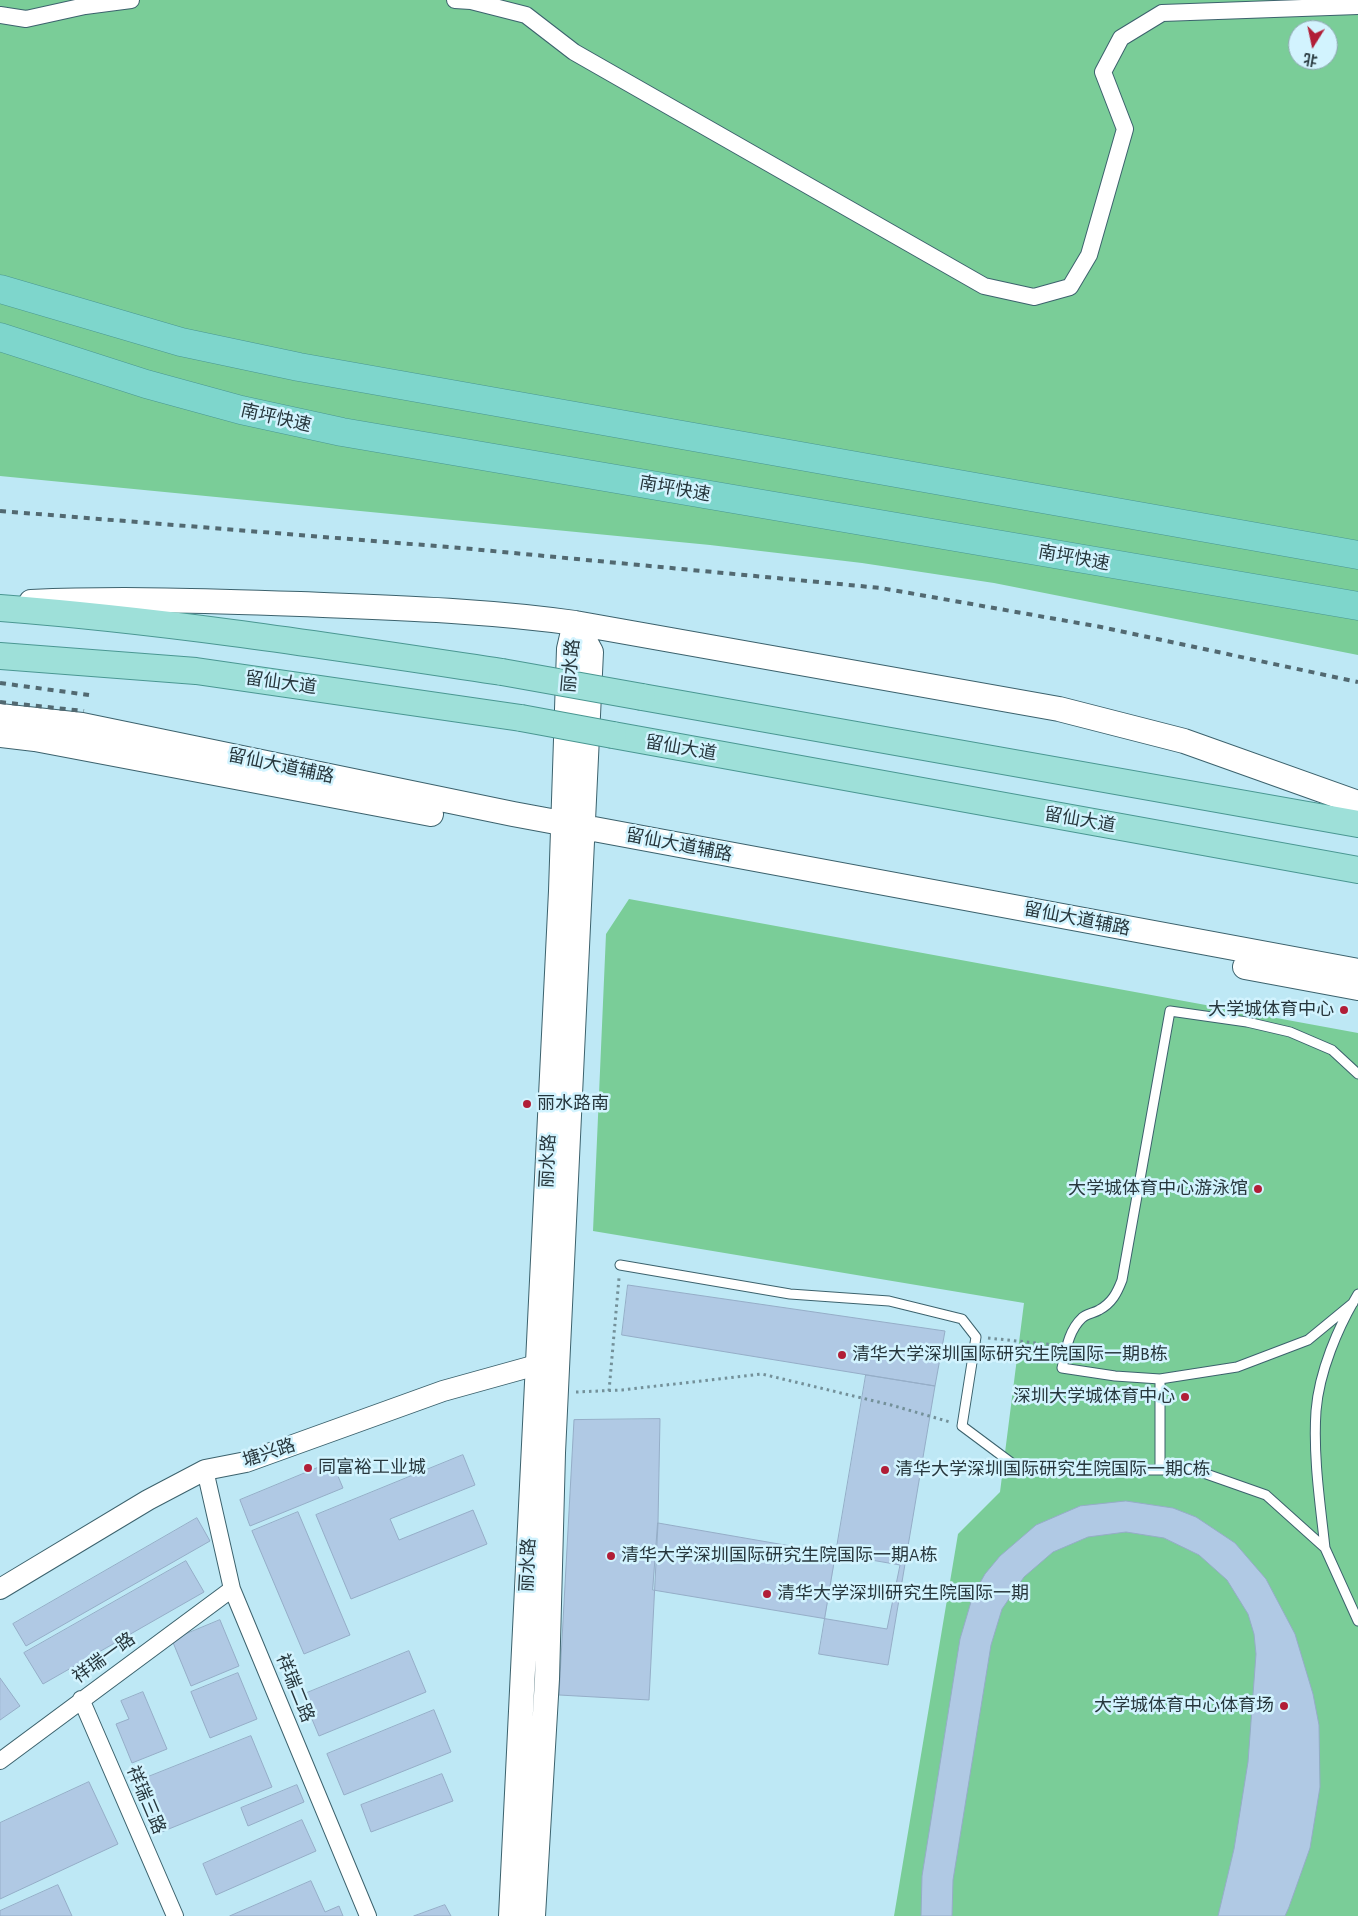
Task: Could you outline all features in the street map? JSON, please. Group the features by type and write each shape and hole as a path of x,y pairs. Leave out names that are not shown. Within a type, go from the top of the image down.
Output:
{"highway":[{"path":"0,289 182,342 299,367 1358,555"},
{"name":"南坪快速","path":"0,338 155,387 241,410 342,432 1358,606"}],"main road":[{"path":"0,603 130,599 426,609 484,612 575,623 1059,709 1184,742 1358,803"},
{"path":"0,608 196,627 502,672 1358,824"},
{"name":"丽水路","path":"511,1916 548,1362 573,833 591,652 575,623"},
{"name":"留仙大道","path":"0,656 196,671 521,718 1358,870"},
{"name":"留仙大道辅路","path":"0,716 82,725 573,833 1358,988"},
{"name":"留仙大道辅路","path":"0,735 35,739 511,829 573,833 1358,971"},
{"name":"丽水路","path":"534,1916 547,1679 556,1392 548,1362"}],"street":[{"path":"0,15 26,19 84,6 131,0"},
{"path":"455,0 526,15 574,52 984,286 1034,297 1070,287 1090,255 1125,129 1103,72 1121,38 1162,13 1358,6"},
{"name":"塘兴路","path":"0,1588 148,1500 205,1470 246,1462 443,1391 548,1362"},
{"name":"祥瑞二路","path":"205,1470 232,1589 368,1916"},
{"name":"祥瑞一路","path":"0,1761 81,1699 232,1589"},
{"name":"祥瑞三路","path":"81,1699 175,1916"}],"lane":[{"path":"1353,1303 1308,1340 1237,1367 1160,1379 1115,1376 1062,1368 1067,1346 1074,1329 1082,1317 1101,1309 1114,1298 1122,1280 1170,1011 1247,1022 1290,1032 1332,1050 1358,1074"},
{"path":"620,1264 790,1294 889,1301 962,1319 976,1337 962,1426 1021,1470 1195,1470 1266,1494 1325,1548"},
{"path":"1358,1294 1331,1347 1316,1410 1316,1468 1325,1548 1358,1621"},
{"path":"1160,1379 1160,1470"}],"path":[{"path":"609,1391 620,1264"},
{"path":"976,1337 1067,1346"},
{"path":"556,1392 609,1391 762,1374 891,1405 962,1426"}],"green space":[{"path":"0,0 1358,0 1358,655 994,583 862,563 710,545 0,476"},
{"name":"深圳大学城体育中心","path":"629,899 1358,1033 1358,1916 894,1916 958,1534 1000,1492 1024,1303 593,1231 606,934"}],"building":[{"name":"清华大学深圳国际研究生院国际一期B栋","path":"628,1285 945,1331 935,1386 622,1335"},
{"name":"清华大学深圳国际研究生院国际一期C栋","path":"866,1375 935,1386 888,1665 819,1654"},
{"name":"清华大学深圳国际研究生院国际一期A栋","path":"660,1419 658,1523 649,1700 559,1695 574,1420"},
{"path":"463,1455 475,1485 390,1519 399,1540 473,1510 487,1544 351,1599 316,1515"},
{"path":"332,1462 343,1488 250,1526 240,1500"},
{"name":"大学城体育中心体育场","path":"1126,1501 1173,1508 1196,1517 1235,1543 1266,1579 1295,1634 1313,1694 1319,1725 1320,1787 1310,1848 1285,1916 1218,1916 1234,1849 1248,1762 1256,1654 1254,1634 1248,1614 1227,1580 1199,1555 1164,1538 1126,1532 1088,1537 1053,1552 1024,1577 1002,1609 991,1645 953,1880 952,1916 921,1916 922,1876 960,1639 973,1595 985,1574 1000,1556 1036,1525 1080,1506"},
{"path":"298,1512 350,1635 304,1654 252,1531"},
{"path":"197,1518 210,1541 26,1646 13,1624"},
{"path":"658,1523 900,1565 887,1629 653,1590"},
{"path":"186,1561 204,1592 43,1684 24,1653"},
{"path":"220,1620 239,1666 191,1686 172,1640"},
{"path":"409,1651 426,1692 319,1736 302,1695"},
{"path":"238,1673 257,1719 210,1738 191,1692"},
{"path":"0,1678 20,1706 0,1720"},
{"path":"143,1692 167,1749 132,1763 116,1724 129,1719 121,1701"},
{"path":"434,1710 451,1752 344,1795 327,1754"},
{"path":"251,1736 272,1787 159,1833 138,1781"},
{"path":"442,1774 453,1801 371,1832 361,1805"},
{"path":"89,1782 118,1844 0,1899 0,1823"},
{"path":"297,1785 304,1802 248,1826 241,1808"},
{"path":"302,1820 316,1851 216,1895 203,1864"},
{"path":"311,1881 325,1912 339,1906 343,1916 230,1916"},
{"path":"58,1885 72,1916 0,1916 0,1911"},
{"path":"445,1905 451,1916 414,1916"}],"railway":[{"path":"0,511 461,548 881,588 1101,627 1358,682"},
{"path":"0,683 89,695"},
{"path":"0,702 84,711"}],"place":[{"name":"大学城体育中心","path":"1344,1010"},
{"name":"丽水路南","path":"527,1104"},
{"name":"大学城体育中心游泳馆","path":"1258,1189"},
{"name":"清华大学深圳国际研究生院国际一期B栋","path":"842,1355"},
{"name":"深圳大学城体育中心","path":"1185,1397"},
{"name":"同富裕工业城","path":"308,1468"},
{"name":"清华大学深圳国际研究生院国际一期C栋","path":"885,1470"},
{"name":"清华大学深圳国际研究生院国际一期A栋","path":"611,1556"},
{"name":"清华大学深圳研究生院国际一期","path":"767,1594"},
{"name":"大学城体育中心体育场","path":"1284,1706"}]}
